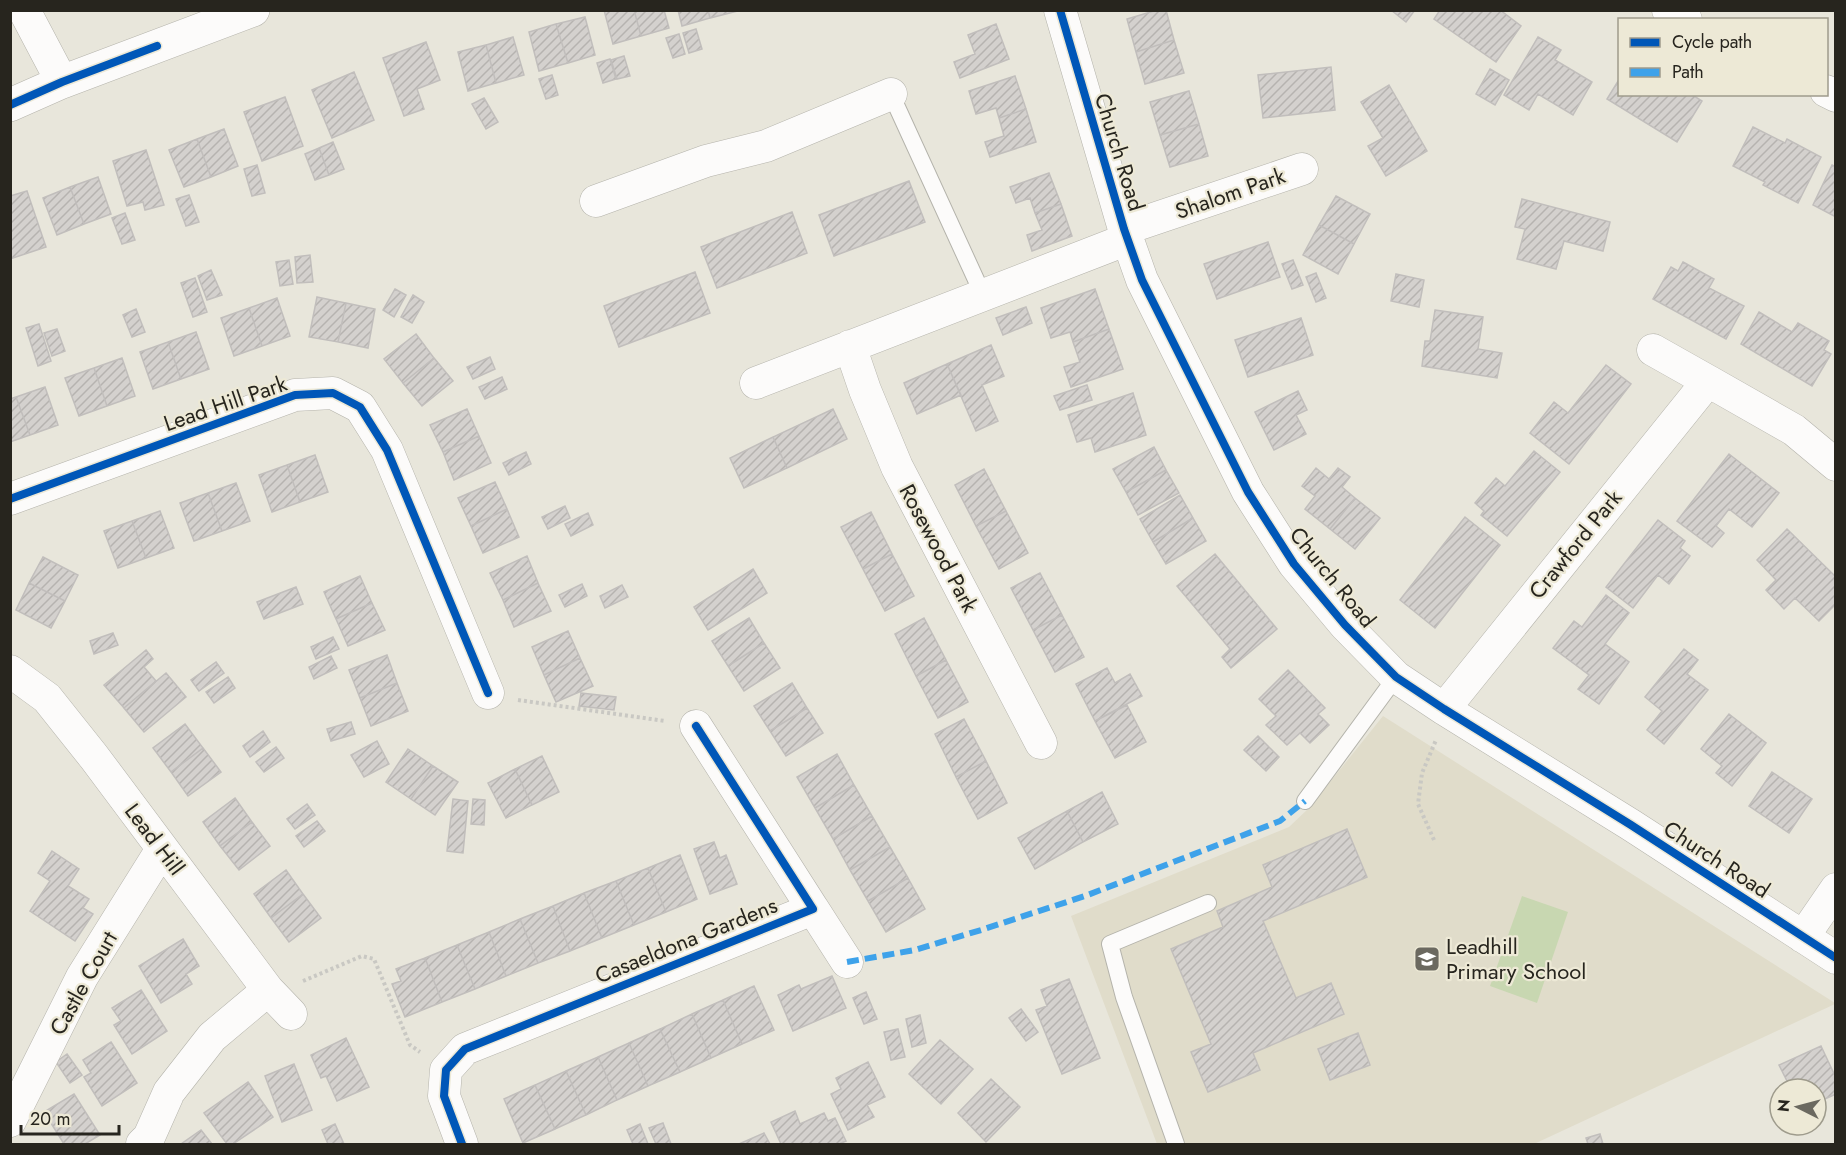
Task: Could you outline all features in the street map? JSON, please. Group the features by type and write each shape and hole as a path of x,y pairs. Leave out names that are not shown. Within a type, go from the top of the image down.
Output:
{"main road":[{"path":"10,105 62,82 253,10"}],"street":[{"path":"24,10 62,82"},
{"name":"Church Road","path":"1060,10 1126,234 1142,280 1248,492 1294,564 1345,625 1396,677 1836,958"},
{"path":"1668,10 1682,18"},
{"path":"596,201 706,161 766,146 891,94"},
{"name":"Shalom Park","path":"1126,234 1302,169"},
{"path":"756,383 983,295 1126,234"},
{"name":"Rosewood Park","path":"850,346 865,390 897,467 1041,743"},
{"path":"1653,350 1794,430 1836,465"},
{"name":"Crawford Park","path":"1448,711 1708,381"},
{"name":"Lead Hill Park","path":"10,499 295,395 333,393 360,407 387,450 488,693"},
{"name":"Lead Hill","path":"10,671 47,698 268,990 291,1014"},
{"name":"Casaeldona Gardens","path":"696,726 847,962"},
{"name":"Castle Court","path":"10,1121 82,977 162,849"},
{"path":"1803,937 1836,889"},
{"name":"Casaeldona Gardens","path":"446,1070 465,1049 813,909"},
{"path":"142,1144 149,1137 169,1092 212,1037 268,990"},
{"path":"446,1070 444,1096 462,1144"}],"lane":[{"path":"891,94 983,295"},
{"path":"1305,801 1396,677"},
{"path":"1176,1144 1124,997 1110,944 1208,903"}],"path":[{"path":"488,693 530,702 696,726"},
{"path":"1434,840 1418,804 1422,773 1448,711"},
{"path":"268,990 298,983 362,956 374,959 410,1046 446,1070"}],"shaded area":[{"name":"Leadhill Primary School","path":"1383,716 1835,1004 1534,1144 1157,1144 1071,916 1289,827 1310,807"}],"green space":[{"path":"1522,896 1568,912 1537,1003 1490,986"}],"building":[{"path":"604,10 634,10 641,36 613,44"},
{"path":"634,10 664,10 669,28 641,36"},
{"path":"678,10 708,10 710,18 682,26"},
{"path":"708,10 738,10 738,11 710,18"},
{"path":"1157,10 1166,10 1174,40 1136,52 1127,19"},
{"path":"1391,10 1415,10 1406,22"},
{"path":"1440,10 1500,10 1521,26 1496,62 1434,19"},
{"path":"585,17 595,55 568,63 556,24"},
{"path":"556,24 568,63 539,71 529,32"},
{"path":"996,24 1009,59 960,78 954,62 975,54 968,35"},
{"path":"696,29 702,49 689,53 683,33"},
{"path":"679,34 685,54 673,58 666,38"},
{"path":"513,37 524,75 496,83 486,45"},
{"path":"1538,37 1561,50 1555,60 1592,82 1573,115 1538,94 1529,110 1504,95"},
{"path":"1174,40 1184,73 1145,84 1136,52"},
{"path":"426,42 440,80 417,89 424,109 404,116 383,58"},
{"path":"486,45 496,83 468,91 458,52"},
{"path":"624,56 630,76 617,79 611,60"},
{"path":"610,59 616,79 603,83 597,63"},
{"path":"1331,67 1335,110 1263,118 1258,75"},
{"path":"1490,69 1509,80 1495,105 1476,94"},
{"path":"354,72 374,120 332,138 312,90"},
{"path":"552,75 558,95 546,99 539,79"},
{"path":"1015,76 1026,109 999,118 996,108 976,114 969,91"},
{"path":"1618,81 1618,96 1694,96 1702,101 1677,142 1607,99"},
{"path":"1389,85 1427,151 1386,176 1368,146 1383,138 1361,102"},
{"path":"1189,91 1199,124 1160,135 1150,102"},
{"path":"285,97 303,146 262,161 244,112"},
{"path":"484,98 498,122 486,129 472,104"},
{"path":"1026,109 1036,142 990,157 985,142 1004,136 999,118"},
{"path":"1199,124 1208,156 1170,167 1160,135"},
{"path":"1753,127 1785,143 1787,139 1821,157 1798,203 1763,185 1765,182 1733,166"},
{"path":"224,129 238,166 211,177 197,139"},
{"path":"197,139 211,177 184,187 169,150"},
{"path":"333,142 344,169 329,175 319,148"},
{"path":"319,148 329,175 315,180 305,154"},
{"path":"146,150 164,205 145,210 143,202 127,206 113,161"},
{"path":"257,165 265,193 252,196 244,169"},
{"path":"1832,165 1836,167 1836,217 1813,205"},
{"path":"1049,173 1061,204 1035,213 1030,198 1016,203 1010,187"},
{"path":"98,177 111,214 84,224 70,187"},
{"path":"909,181 925,222 834,256 819,215"},
{"path":"70,187 84,224 57,235 43,198"},
{"path":"27,191 46,247 10,259 10,196"},
{"path":"189,195 199,222 186,226 176,199"},
{"path":"1336,196 1370,214 1354,244 1319,225"},
{"path":"1522,199 1610,222 1603,251 1564,241 1556,269 1517,259 1525,229 1515,227"},
{"path":"1061,204 1072,236 1032,251 1027,235 1042,230 1035,213"},
{"path":"792,212 807,253 717,288 701,247"},
{"path":"125,213 135,240 122,244 112,218"},
{"path":"1319,225 1354,244 1338,274 1303,255"},
{"path":"1268,242 1280,277 1217,299 1204,264"},
{"path":"310,255 313,282 297,283 295,257"},
{"path":"289,260 293,284 280,286 276,262"},
{"path":"1293,260 1303,285 1292,289 1282,264"},
{"path":"1683,262 1714,279 1709,288 1744,306 1726,339 1653,299 1671,267 1678,271"},
{"path":"211,270 222,295 207,300 198,276"},
{"path":"695,272 710,313 619,347 604,306"},
{"path":"1316,273 1326,298 1316,302 1306,277"},
{"path":"1396,274 1424,280 1419,307 1391,301"},
{"path":"195,278 207,312 193,317 181,283"},
{"path":"395,289 406,295 394,317 383,310"},
{"path":"1095,289 1109,329 1073,342 1070,332 1051,338 1041,308"},
{"path":"413,295 424,302 412,323 401,317"},
{"path":"317,297 346,303 338,342 309,337"},
{"path":"277,298 290,336 262,346 249,308"},
{"path":"346,303 375,309 368,348 338,342"},
{"path":"1026,307 1032,323 1003,335 996,318"},
{"path":"249,308 262,346 234,356 221,318"},
{"path":"136,309 145,332 132,337 123,315"},
{"path":"1435,310 1483,317 1478,349 1502,353 1497,378 1422,366 1425,341 1430,341"},
{"path":"1759,312 1792,332 1798,323 1829,341 1824,350 1831,354 1812,386 1741,344"},
{"path":"1301,318 1313,355 1248,377 1235,340"},
{"path":"39,324 51,361 38,366 26,328"},
{"path":"57,329 65,351 52,356 44,333"},
{"path":"1109,329 1123,369 1071,387 1064,367 1080,362 1073,342"},
{"path":"196,332 209,369 181,379 168,342"},
{"path":"416,334 434,358 403,383 384,359"},
{"path":"168,342 181,379 153,389 140,352"},
{"path":"991,345 1004,376 982,385 998,421 976,431 947,364"},
{"path":"490,357 495,369 473,379 467,367"},
{"path":"122,358 135,396 107,406 94,368"},
{"path":"434,358 453,381 422,406 403,383"},
{"path":"947,364 961,395 917,414 904,383"},
{"path":"1606,365 1631,384 1569,464 1530,433 1554,402 1568,413"},
{"path":"94,368 107,406 79,416 65,378"},
{"path":"502,377 507,389 485,399 479,387"},
{"path":"1087,385 1092,400 1060,410 1054,396"},
{"path":"45,387 58,425 30,435 16,397"},
{"path":"1298,391 1307,410 1296,415 1306,434 1274,450 1255,412"},
{"path":"1133,393 1146,435 1095,452 1091,438 1077,442 1068,415"},
{"path":"16,397 30,435 10,442 10,399"},
{"path":"467,409 479,436 443,452 430,425"},
{"path":"833,409 847,439 787,468 773,437"},
{"path":"479,436 491,463 454,480 443,452"},
{"path":"773,437 787,468 744,488 730,458"},
{"path":"1154,447 1166,470 1126,492 1113,469"},
{"path":"1534,451 1560,472 1507,536 1481,515 1484,511 1475,503 1496,478 1505,486"},
{"path":"526,452 531,464 509,475 503,463"},
{"path":"1729,454 1779,493 1752,527 1729,509 1716,526 1724,533 1712,547 1677,521"},
{"path":"315,455 328,492 300,502 287,465"},
{"path":"287,465 300,502 272,512 259,475"},
{"path":"1316,468 1329,479 1338,468 1350,477 1342,487 1355,498 1330,529 1305,509 1315,496 1302,486"},
{"path":"984,469 1006,511 976,526 955,485"},
{"path":"1166,470 1179,493 1138,515 1126,492"},
{"path":"495,482 507,509 471,526 458,498"},
{"path":"236,483 250,521 222,531 208,493"},
{"path":"208,493 222,531 194,541 180,503"},
{"path":"1180,495 1193,518 1153,542 1140,519"},
{"path":"1355,498 1380,518 1355,549 1330,529"},
{"path":"565,506 570,518 548,529 542,517"},
{"path":"507,509 519,537 483,553 471,526"},
{"path":"160,511 174,548 146,558 132,521"},
{"path":"1006,511 1028,553 999,569 976,526"},
{"path":"871,512 892,554 863,569 841,527"},
{"path":"588,513 593,525 571,536 565,524"},
{"path":"1465,517 1500,545 1435,628 1400,600"},
{"path":"1193,518 1206,541 1166,564 1153,542"},
{"path":"1658,520 1685,541 1680,548 1690,556 1669,584 1658,575 1633,608 1606,587"},
{"path":"132,521 146,558 118,568 104,531"},
{"path":"1787,529 1836,577 1836,604 1819,621 1795,598 1784,609 1766,590 1776,580 1757,560"},
{"path":"892,554 914,596 885,611 863,569"},
{"path":"1215,554 1277,629 1231,668 1222,657 1230,649 1177,586"},
{"path":"527,556 538,583 503,600 490,573"},
{"path":"43,557 78,575 65,601 29,583"},
{"path":"753,569 767,593 708,630 694,607"},
{"path":"1040,573 1062,615 1033,630 1011,588"},
{"path":"360,576 372,603 336,619 324,592"},
{"path":"29,583 65,601 51,628 16,610"},
{"path":"538,583 551,611 514,627 503,600"},
{"path":"582,584 587,596 565,607 559,595"},
{"path":"622,585 628,597 605,608 600,596"},
{"path":"296,587 303,604 264,619 257,602"},
{"path":"1606,595 1629,613 1605,644 1629,662 1599,704 1578,689 1589,675 1553,648 1574,621 1582,627"},
{"path":"372,603 385,630 348,646 336,619"},
{"path":"1062,615 1084,657 1055,672 1033,630"},
{"path":"749,618 764,643 728,666 712,641"},
{"path":"924,618 946,660 916,676 895,634"},
{"path":"568,631 580,658 544,675 532,647"},
{"path":"113,633 118,645 94,654 90,641"},
{"path":"333,637 339,649 316,659 311,647"},
{"path":"764,643 780,668 744,691 728,666"},
{"path":"1684,649 1698,660 1687,674 1708,690 1664,744 1647,730 1662,711 1645,697"},
{"path":"146,650 153,659 144,667 156,681 124,708 104,685"},
{"path":"387,655 397,683 360,698 349,670"},
{"path":"331,656 337,668 314,679 309,667"},
{"path":"580,658 593,686 556,702 544,675"},
{"path":"946,660 968,702 938,718 916,676"},
{"path":"216,662 224,673 199,691 191,680"},
{"path":"1107,668 1115,683 1130,674 1142,696 1095,721 1076,684"},
{"path":"1288,670 1325,708 1318,714 1329,725 1310,743 1300,733 1287,745 1266,725 1276,716 1259,699"},
{"path":"166,673 186,697 144,732 124,708"},
{"path":"228,677 235,688 214,703 206,692"},
{"path":"397,683 408,711 371,726 360,698"},
{"path":"792,683 807,708 770,731 754,706"},
{"path":"581,693 616,697 614,710 579,706"},
{"path":"1127,705 1146,742 1115,758 1095,721"},
{"path":"807,708 823,733 786,756 770,731"},
{"path":"1729,714 1766,743 1732,786 1716,773 1722,766 1701,749"},
{"path":"964,719 986,761 956,777 935,734"},
{"path":"351,722 355,734 331,741 327,729"},
{"path":"185,724 203,748 171,772 153,748"},
{"path":"263,731 270,742 250,757 243,746"},
{"path":"1258,736 1279,757 1266,771 1244,750"},
{"path":"377,741 389,764 364,777 351,755"},
{"path":"276,747 284,758 264,772 256,762"},
{"path":"203,748 221,772 188,796 171,772"},
{"path":"408,749 433,766 411,799 386,782"},
{"path":"837,754 854,785 815,808 797,777"},
{"path":"542,756 559,792 532,805 515,769"},
{"path":"986,761 1007,803 978,819 956,777"},
{"path":"433,766 458,782 435,815 411,799"},
{"path":"515,769 532,805 506,818 488,783"},
{"path":"1772,772 1812,799 1789,833 1749,806"},
{"path":"854,785 872,816 833,839 815,808"},
{"path":"1102,792 1118,824 1083,842 1067,811"},
{"path":"235,798 252,822 220,846 203,822"},
{"path":"453,799 468,801 463,853 447,851"},
{"path":"473,799 485,800 484,825 471,824"},
{"path":"307,804 315,815 295,829 287,819"},
{"path":"1067,811 1083,842 1035,869 1018,838"},
{"path":"872,816 890,847 850,870 833,839"},
{"path":"317,821 325,831 304,847 296,836"},
{"path":"252,822 270,846 239,870 220,846"},
{"path":"1347,829 1367,877 1263,921 1296,998 1331,983 1344,1014 1253,1053 1260,1070 1208,1092 1191,1052 1211,1044 1171,949 1223,927 1217,911 1272,887 1263,865"},
{"path":"714,842 720,858 726,855 737,884 710,894 694,849"},
{"path":"890,847 908,878 868,901 850,870"},
{"path":"52,851 79,869 68,886 89,899 83,908 93,914 75,941 30,911 50,881 38,873"},
{"path":"680,855 697,899 666,912 648,868"},
{"path":"648,868 666,912 634,925 616,881"},
{"path":"286,870 303,894 271,918 254,894"},
{"path":"908,878 925,909 886,932 868,901"},
{"path":"616,881 634,925 602,938 584,893"},
{"path":"584,893 602,938 570,951 553,906"},
{"path":"303,894 321,918 289,942 271,918"},
{"path":"553,906 570,951 538,963 520,919"},
{"path":"520,919 538,963 506,976 489,932"},
{"path":"489,932 506,976 475,989 457,945"},
{"path":"183,939 199,966 186,974 192,984 161,1003 139,966"},
{"path":"457,945 475,989 442,1002 425,958"},
{"path":"425,958 442,1002 405,1017 392,984 401,981 396,969"},
{"path":"832,976 846,1008 793,1031 778,995 799,985 801,989"},
{"path":"1069,979 1100,1058 1062,1074 1036,1010 1047,1006 1041,990"},
{"path":"754,986 774,1030 742,1044 723,1000"},
{"path":"141,990 167,1031 132,1054 114,1025 121,1021 112,1008"},
{"path":"866,992 877,1019 864,1024 853,998"},
{"path":"723,1000 742,1044 711,1058 692,1014"},
{"path":"1021,1009 1038,1032 1026,1041 1009,1018"},
{"path":"692,1014 711,1058 680,1072 660,1029"},
{"path":"920,1015 926,1043 912,1047 906,1019"},
{"path":"660,1029 680,1072 648,1086 629,1043"},
{"path":"898,1029 905,1057 891,1060 884,1032"},
{"path":"1358,1033 1370,1065 1330,1080 1318,1049"},
{"path":"346,1038 369,1087 337,1101 326,1076 321,1078 311,1055"},
{"path":"940,1040 973,1069 941,1104 909,1074"},
{"path":"111,1042 137,1083 102,1106 84,1077 91,1073 83,1060"},
{"path":"629,1043 648,1086 617,1100 598,1057"},
{"path":"1821,1046 1836,1078 1836,1094 1828,1098 1828,1077 1785,1077 1779,1065"},
{"path":"67,1054 82,1075 70,1083 56,1062"},
{"path":"598,1057 617,1100 586,1115 566,1071"},
{"path":"868,1062 885,1097 867,1105 874,1117 848,1130 831,1094 841,1089 836,1078"},
{"path":"294,1064 312,1110 282,1122 265,1076"},
{"path":"566,1071 586,1115 555,1129 535,1085"},
{"path":"991,1079 1020,1107 986,1142 958,1113"},
{"path":"248,1082 273,1117 233,1144 227,1144 204,1113"},
{"path":"535,1085 555,1129 523,1143 504,1099"},
{"path":"74,1094 100,1135 85,1144 64,1144 44,1112"},
{"path":"795,1111 800,1124 824,1113 828,1121 835,1118 846,1141 839,1144 781,1144 771,1122"},
{"path":"663,1123 671,1144 656,1144 649,1128"},
{"path":"335,1124 344,1144 328,1144 322,1130"},
{"path":"640,1124 648,1144 633,1144 627,1130"},
{"path":"201,1130 212,1144 181,1144"},
{"path":"764,1133 770,1144 739,1144"},
{"path":"1600,1134 1603,1144 1588,1144 1586,1138"}],"marked path":[{"path":"847,962 915,950 1085,896 1280,821 1305,801"}],"cycle path":[{"path":"1060,10 1124,229 1142,280 1248,492 1294,564 1345,625 1396,677 1836,958"},
{"path":"10,105 62,82 157,46"},
{"path":"10,499 295,395 333,393 360,407 387,450 488,693"},
{"path":"462,1144 444,1096 446,1070 465,1049 813,909 696,726"}],"place":[{"name":"Leadhill Primary School","path":"1427,959"}]}
